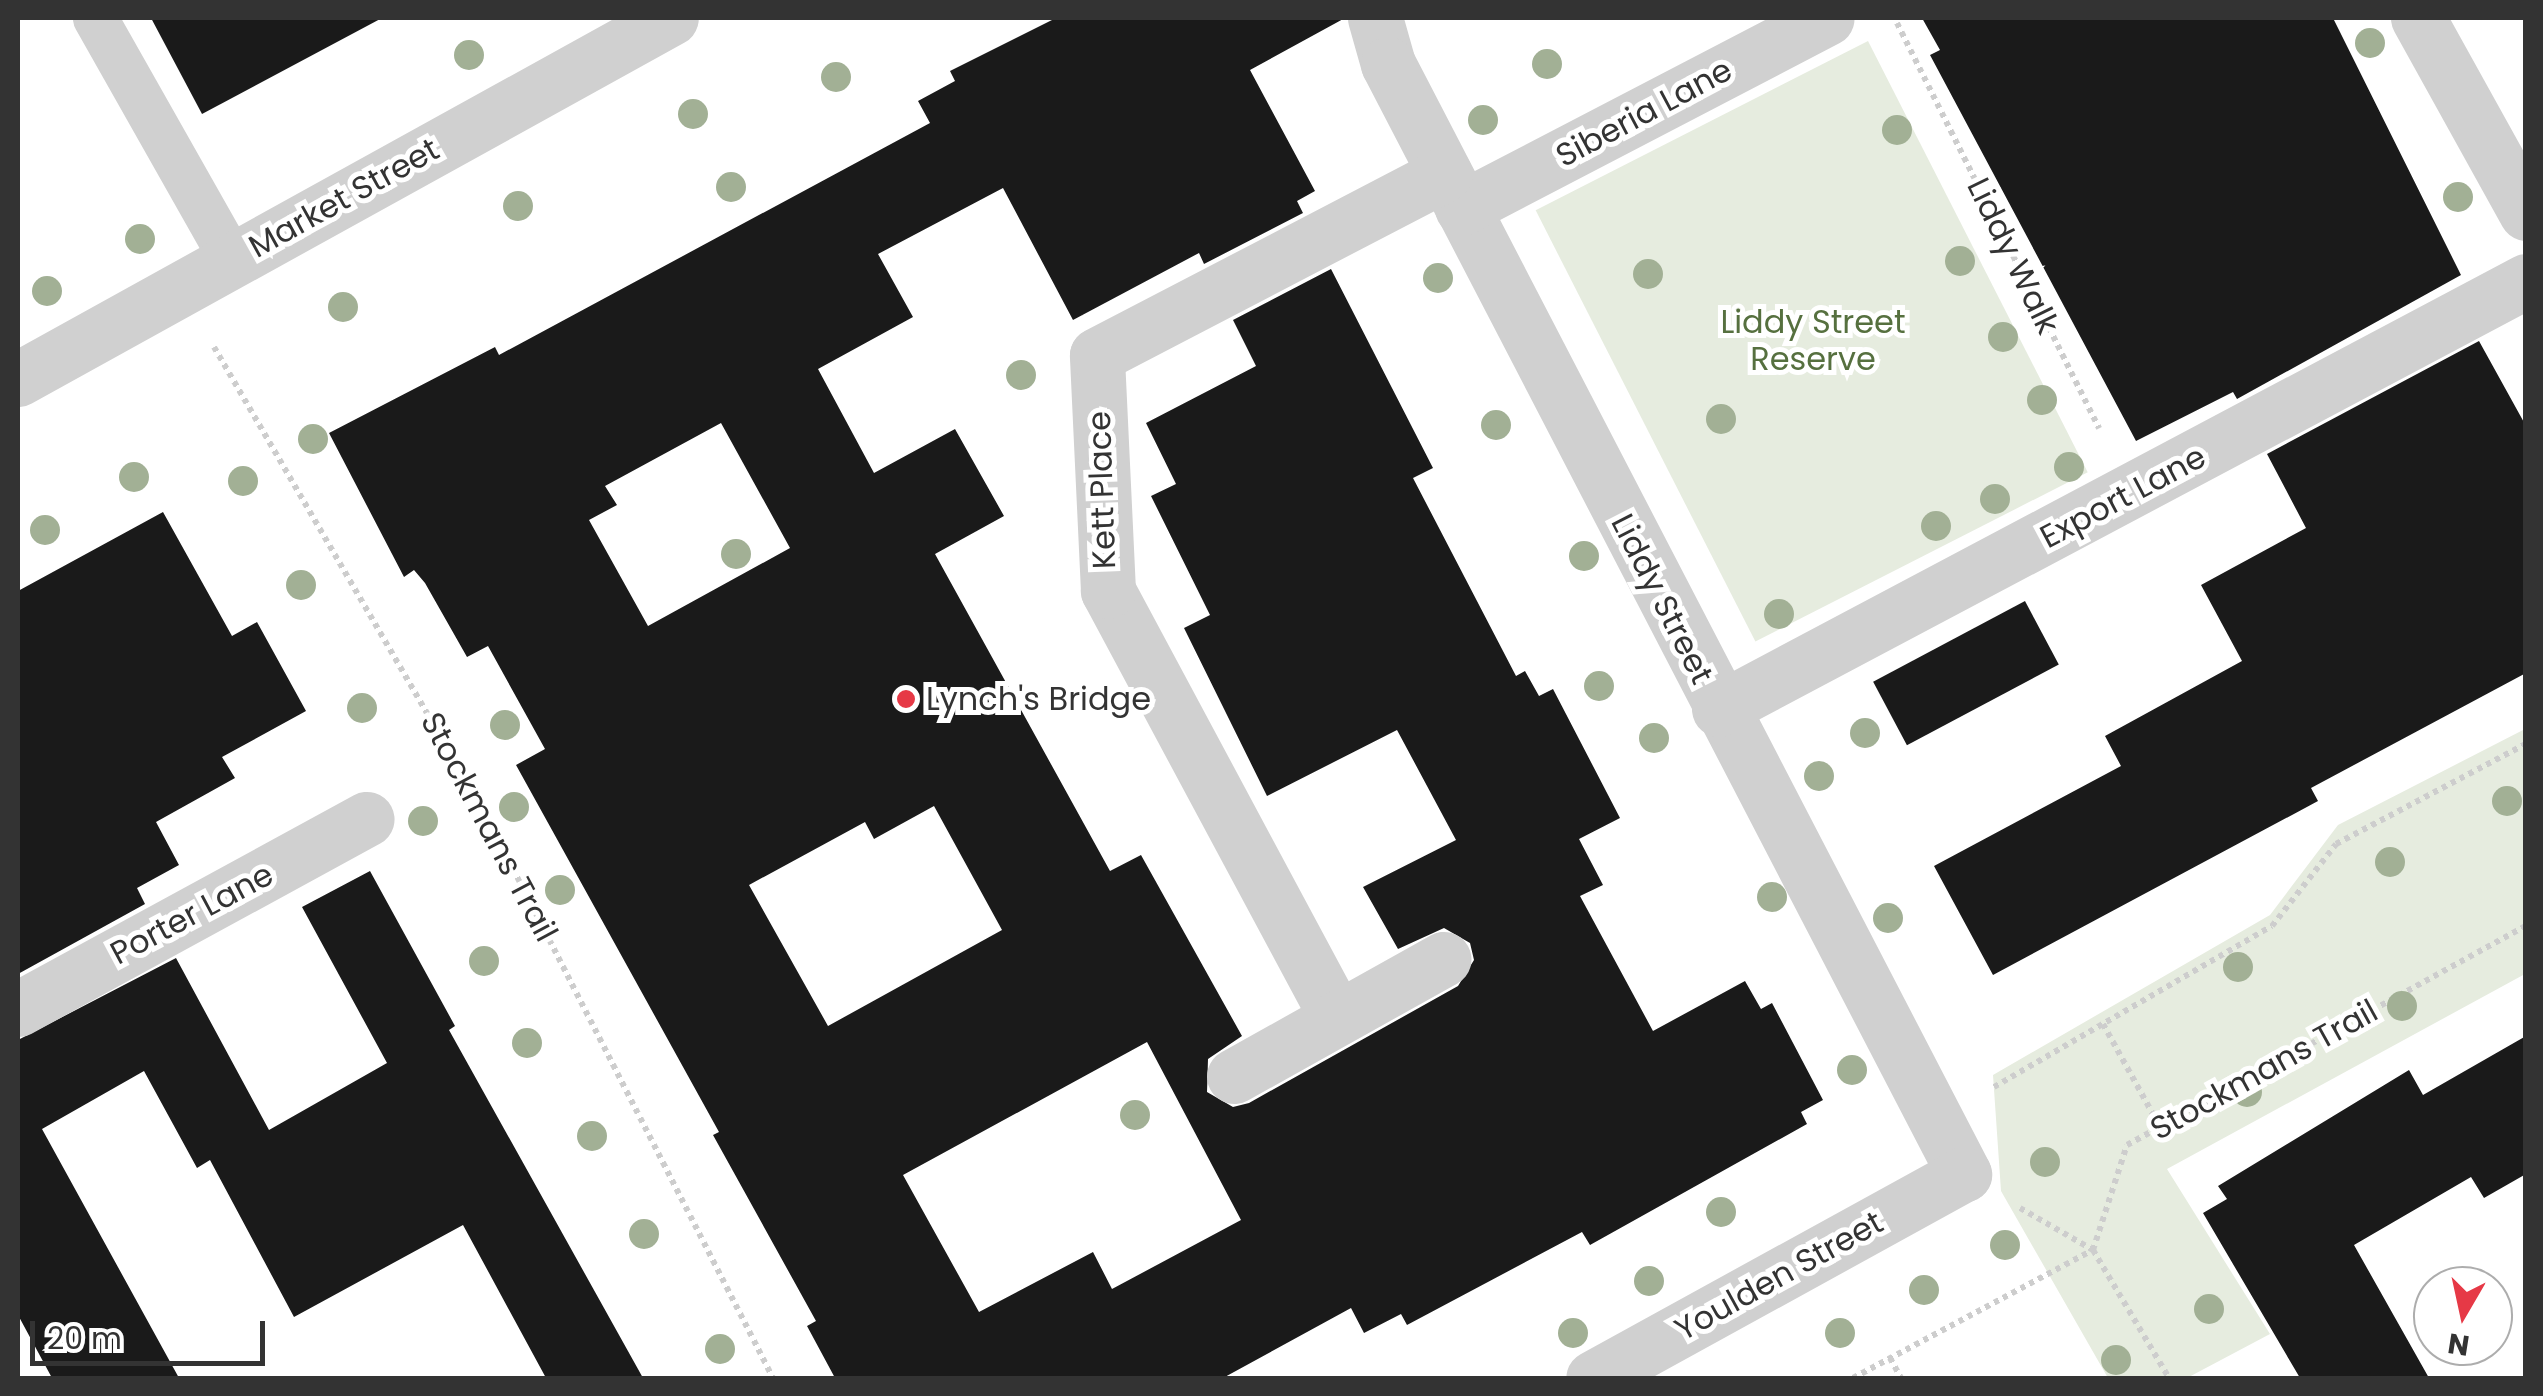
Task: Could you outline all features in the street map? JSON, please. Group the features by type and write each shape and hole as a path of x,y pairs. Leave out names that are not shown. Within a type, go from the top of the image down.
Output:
{"street":[{"name":"Market Street","path":"18,379 671,18"},
{"name":"Liddy Street","path":"1376,18 1388,64 1718,708 1964,1174"},
{"name":"Siberia Lane","path":"1454,191 1827,18"},
{"path":"2418,18 2526,213"},
{"name":"Kett Place","path":"1337,1018 1108,591 1097,355 1454,191"},
{"name":"Export Lane","path":"1718,708 2133,493 2526,281"},
{"name":"Porter Lane","path":"18,1008 367,819"},
{"path":"1234,1076 1443,959"},
{"name":"Youlden Street","path":"1594,1378 1964,1174"}],"lane":[{"path":"96,18 232,260"}],"path":[{"name":"Liddy Walk","path":"1894,18 2133,493"},
{"name":"Stockmans Trail","path":"181,289 482,806 773,1378"},
{"path":"1936,1120 2272,926 2336,844 2526,744"},
{"name":"Stockmans Trail","path":"2092,1250 2127,1145 2526,926"},
{"path":"2103,1024 2160,1126"},
{"path":"1964,1174 2092,1250 2169,1378"},
{"path":"1853,1378 2092,1250"},
{"path":"1890,1358 1901,1378"}],"green space":[{"name":"Liddy Street Reserve","path":"1868,41 2088,472 1755,642 1536,210"},
{"path":"2525,729 2525,974 2167,1169 2270,1334 2187,1378 2108,1378 2001,1191 1993,1075 2270,915 2338,825"}],"building":[{"path":"151,18 382,18 202,114"},
{"path":"1056,18 1345,18 1250,70 1315,191 1297,201 1303,213 1204,264 1199,253 1073,320 1003,188 878,254 913,317 818,369 874,473 955,429 1004,516 935,554 1110,871 1141,855 1242,1036 1208,1059 1207,1092 1233,1107 1249,1103 1458,986 1474,960 1470,943 1444,928 1398,949 1363,887 1456,840 1397,730 1267,796 1184,628 1210,615 1151,496 1176,484 1146,423 1256,366 1233,320 1331,269 1433,468 1413,478 1516,676 1525,671 1539,696 1553,689 1620,818 1579,839 1603,885 1580,896 1653,1031 1745,981 1761,1009 1772,1003 1823,1100 1801,1112 1807,1124 1590,1245 1582,1232 1407,1325 1401,1314 1364,1333 1351,1308 1223,1378 835,1378 807,1326 816,1321 713,1135 719,1132 516,765 545,749 488,646 467,657 425,583 414,570 404,577 329,433 495,347 499,355 930,123 918,101 955,81 950,71","holes":["721,423 790,548 648,626 589,520 617,505 605,486","934,806 1002,930 828,1026 749,885 865,822 874,839","1147,1042 1241,1220 1112,1289 1093,1252 979,1312 903,1175"]},
{"path":"1922,18 2333,18 2461,275 2237,399 2233,392 2136,441 1930,55 1940,50"},
{"path":"2479,341 2526,426 2526,673 2311,788 2318,801 1993,975 1934,866 2121,766 2105,736 2242,661 2201,585 2306,528 2267,454"},
{"path":"163,512 232,636 257,622 306,711 222,757 235,778 156,822 179,865 137,888 145,904 18,974 18,591"},
{"path":"2025,601 2059,665 1907,745 1873,682"},
{"path":"370,871 455,1026 449,1030 643,1378 546,1378 463,1225 294,1317 210,1160 197,1168 144,1071 42,1129 179,1378 52,1378 18,1315 18,1040 176,958 269,1130 387,1063 302,907"},
{"path":"2526,1036 2526,1174 2484,1198 2471,1177 2354,1245 2413,1350 2413,1366 2422,1366 2429,1378 2300,1378 2203,1213 2227,1199 2218,1186 2409,1070 2423,1095"}],"place":[{"name":"Lynch's Bridge","path":"906,699"}]}
